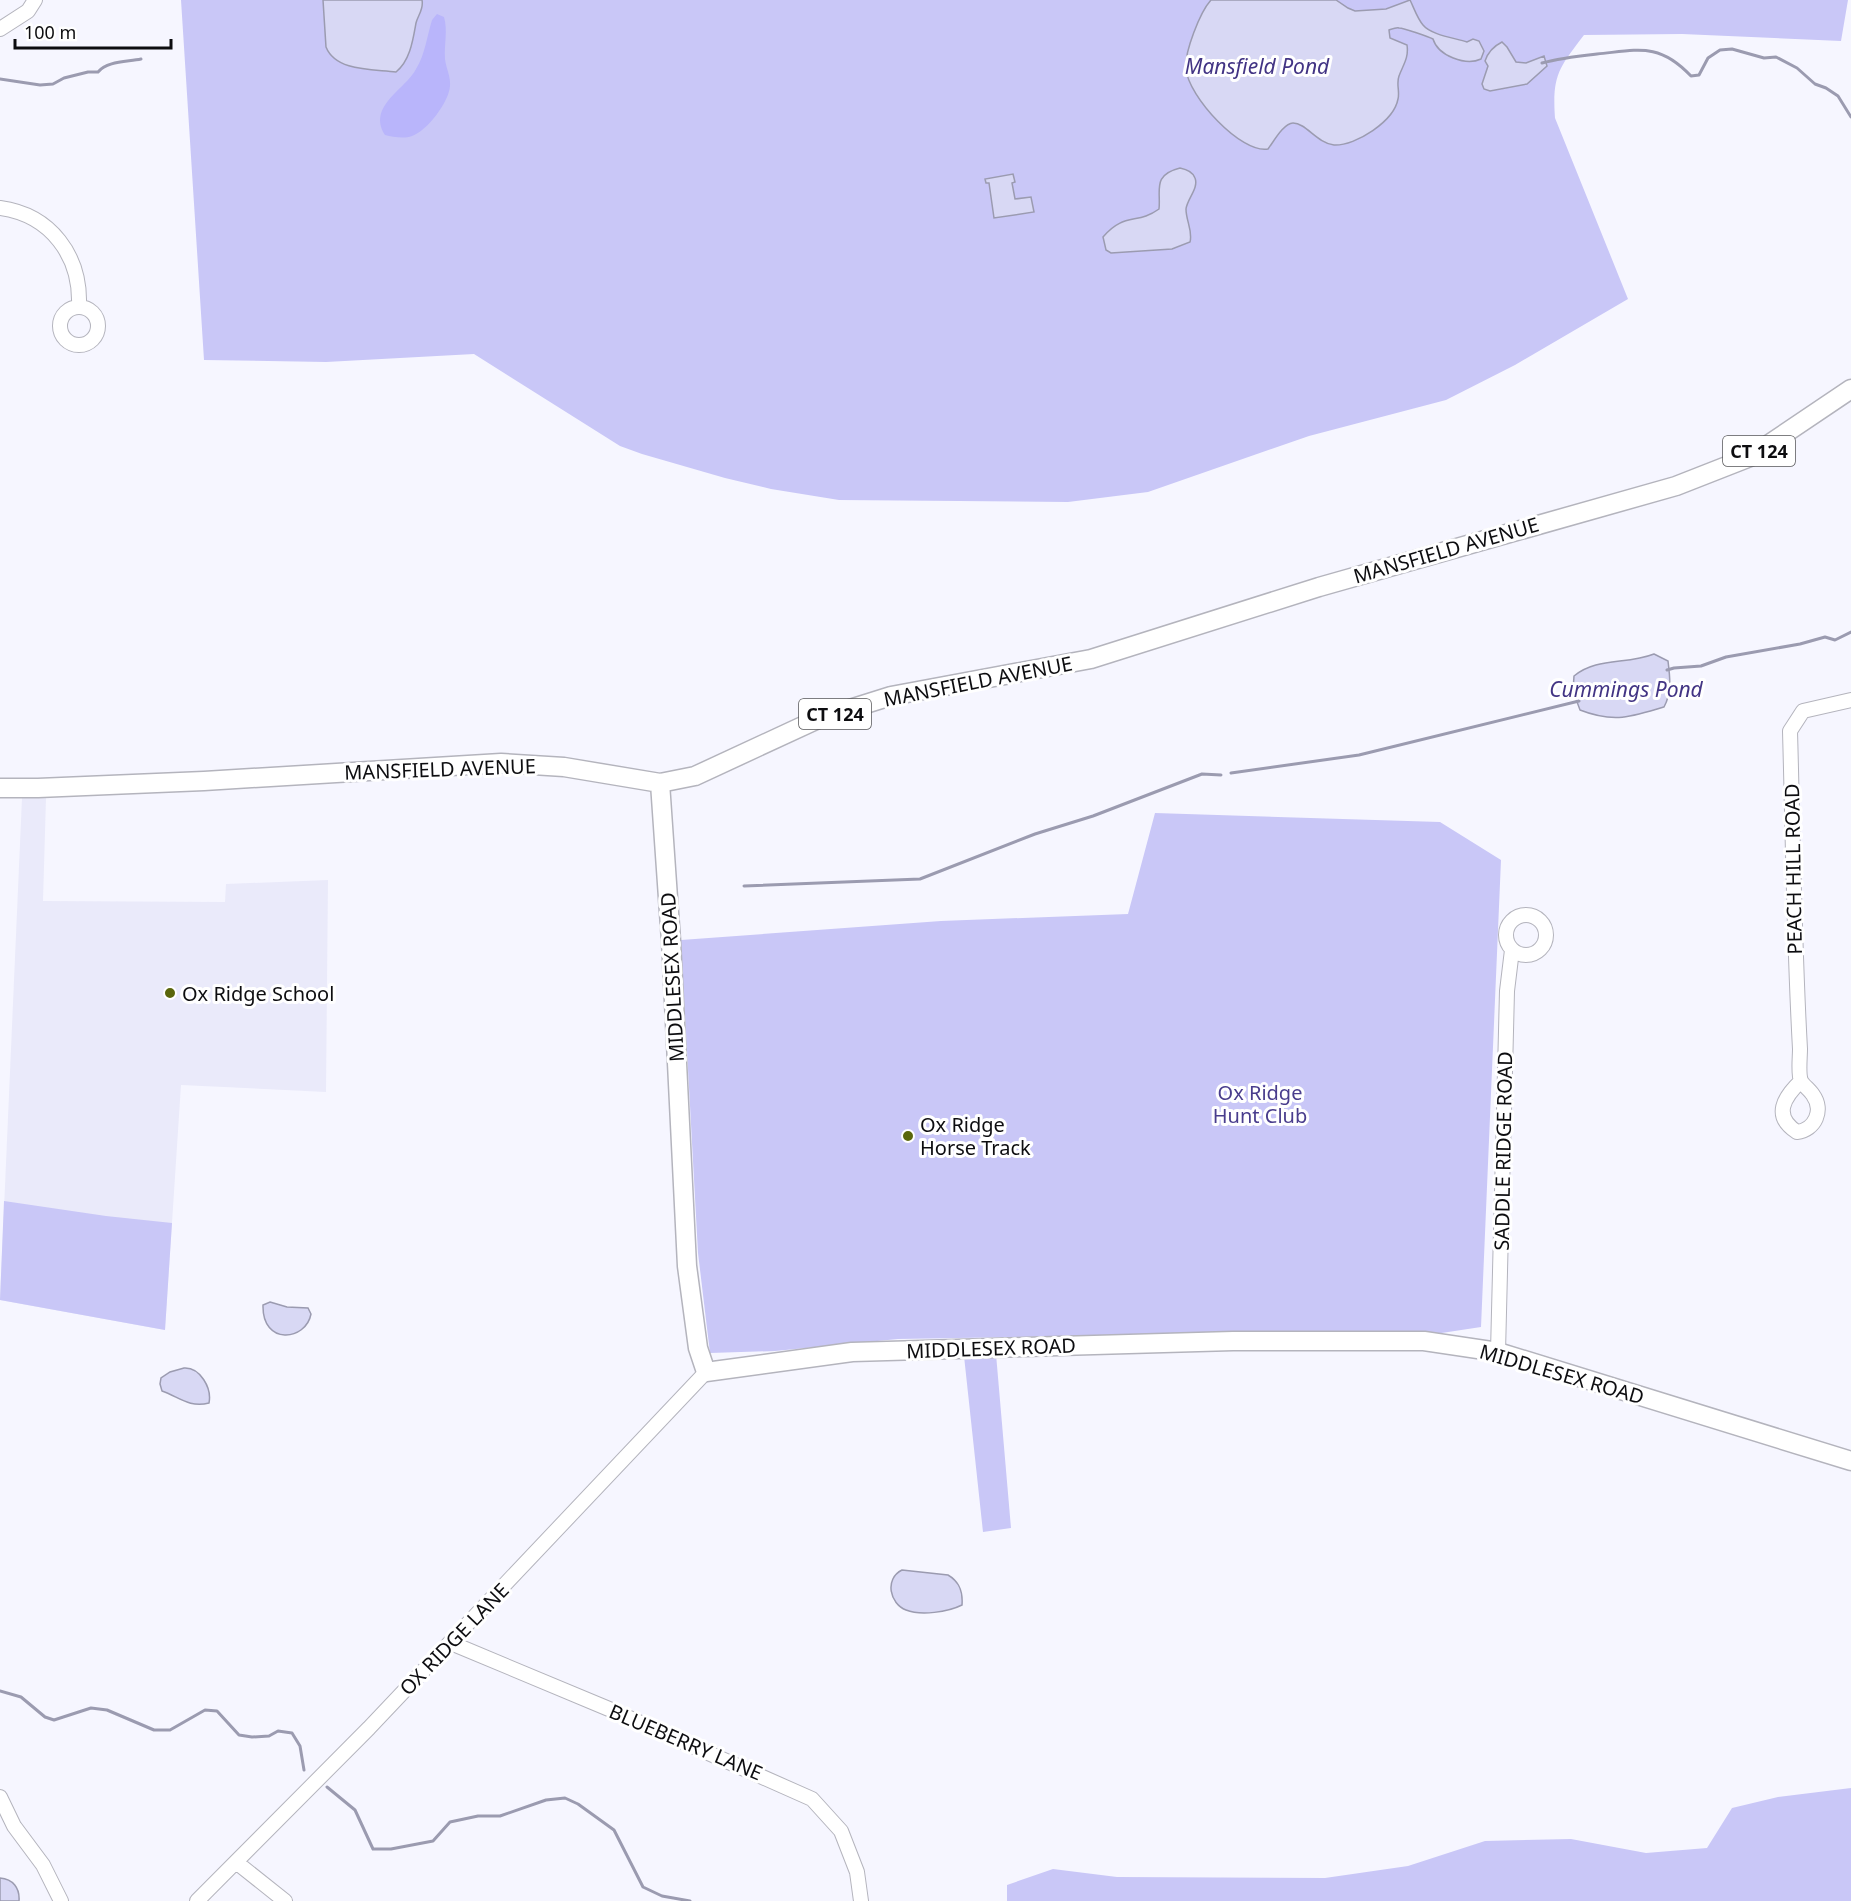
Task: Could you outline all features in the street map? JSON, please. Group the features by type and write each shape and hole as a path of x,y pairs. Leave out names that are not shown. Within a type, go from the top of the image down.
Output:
{"main road":[{"name":"MANSFIELD AVENUE","path":"0,788 204,781 501,763 564,766 660,783 695,776 818,719 891,696 1091,659 1319,587 1676,486 1750,457 1851,389"},
{"name":"MIDDLESEX ROAD","path":"660,783 671,941 687,1266 698,1348 706,1372 852,1352 1233,1341 1424,1341 1498,1352 1851,1461"}],"street":[{"path":"0,29 28,11 35,0"},
{"path":"0,208 30,215 51,230 70,255 80,295 79,306"},
{"name":"PEACH HILL ROAD","path":"1801,1081 1790,731 1803,711 1851,700"},
{"name":"SADDLE RIDGE ROAD","path":"1498,1352 1507,991 1512,950"},
{"name":"OX RIDGE LANE","path":"197,1901 332,1767 452,1643 706,1372"},
{"name":"BLUEBERRY LANE","path":"452,1643 609,1709 812,1799 841,1831 857,1872 861,1901"},
{"path":"0,1797 14,1826 43,1864 62,1901"},
{"path":"236,1862 285,1901"}],"shaded area":[{"path":"437,14 444,17 446,27 445,59 450,83 446,100 430,122 418,133 406,137 385,135 381,125 384,107 411,77 419,64 432,20"},
{"name":"Ox Ridge School","path":"22,798 46,798 43,901 225,902 226,884 328,880 326,1092 181,1085 165,1330 0,1300"}],"green space":[{"path":"181,0 1848,0 1841,41 1682,34 1584,35 1575,46 1563,64 1556,82 1555,118 1628,299 1515,365 1446,400 1309,436 1148,492 1068,502 839,500 771,489 725,478 620,446 474,354 326,362 204,360"},
{"name":"Ox Ridge Hunt Club","path":"1155,813 1440,822 1501,860 1481,1327 1435,1334 1244,1333 898,1339 775,1351 710,1353 698,1253 681,940 941,921 1128,914"},
{"path":"4,1201 172,1223 165,1330 0,1300"},
{"path":"996,1354 1011,1528 983,1532 964,1356"},
{"path":"1851,1788 1851,1901 1007,1901 1007,1885 1053,1869 1117,1877 1325,1878 1408,1866 1485,1841 1571,1839 1646,1853 1707,1848 1732,1808 1778,1797"}],"water":[{"path":"323,0 422,0 422,9 416,23 410,50 401,67 396,72 356,68 338,61 331,55 326,47"},
{"name":"Mansfield Pond","path":"1211,0 1336,0 1355,11 1386,9 1410,0 1419,19 1427,28 1437,34 1467,42 1473,39 1479,41 1484,51 1481,59 1461,60 1446,55 1431,38 1402,28 1389,30 1390,38 1407,45 1407,54 1398,79 1398,96 1395,107 1382,123 1363,137 1334,145 1322,141 1302,126 1293,123 1283,129 1268,149 1257,148 1231,133 1218,121 1196,94 1189,80 1186,62 1190,43 1202,14"},
{"path":"1502,42 1516,62 1526,63 1544,56 1547,66 1527,84 1490,91 1484,89 1482,84 1488,66 1485,61 1496,45"},
{"path":"1180,168 1193,174 1196,182 1186,209 1191,234 1190,242 1172,249 1111,253 1106,250 1103,237 1111,229 1124,221 1144,217 1159,209 1159,190 1162,179 1171,171"},
{"path":"1013,174 1015,199 1031,197 1034,212 994,218 989,183 986,183 985,179"},
{"name":"Cummings Pond","path":"1654,654 1668,661 1670,679 1664,707 1622,717 1603,716 1580,710 1573,691 1574,676 1592,666"},
{"path":"270,1302 287,1307 308,1308 311,1314 301,1330 285,1335 276,1333 269,1328 265,1318 263,1305"},
{"path":"184,1368 195,1371 204,1380 209,1391 209,1403 190,1403 162,1391 161,1378 170,1372"},
{"path":"902,1570 948,1575 960,1588 962,1605 927,1613 912,1612 900,1607 893,1597 891,1585 896,1574"},
{"path":"0,1878 9,1880 15,1885 19,1901 0,1901"}],"waterway":[{"path":"1542,63 1563,58 1636,50 1658,53 1669,58 1691,76 1699,75 1708,58 1720,50 1732,49 1764,58 1776,57 1797,68 1815,84 1838,96 1851,117"},
{"path":"0,79 40,85 53,84 64,78 98,72 112,64 141,59"},
{"path":"1667,670 1701,666 1726,657 1800,644 1825,637 1835,640 1851,632"},
{"path":"1231,773 1359,755 1579,701"},
{"path":"744,886 920,879 1035,834 1093,816 1202,774 1221,775"},
{"path":"0,1691 21,1697 45,1717 54,1720 91,1708 107,1710 154,1730 170,1730 205,1710 217,1711 239,1735 269,1736 278,1731 292,1733 300,1746 304,1770"},
{"path":"327,1787 355,1810 373,1849 391,1849 433,1841 450,1822 478,1816 500,1816 546,1800 565,1798 578,1804 614,1830 643,1887 662,1896 690,1901"}],"place":[{"name":"Ox Ridge School","path":"170,993"},
{"name":"Ox Ridge Horse Track","path":"908,1136"}]}
